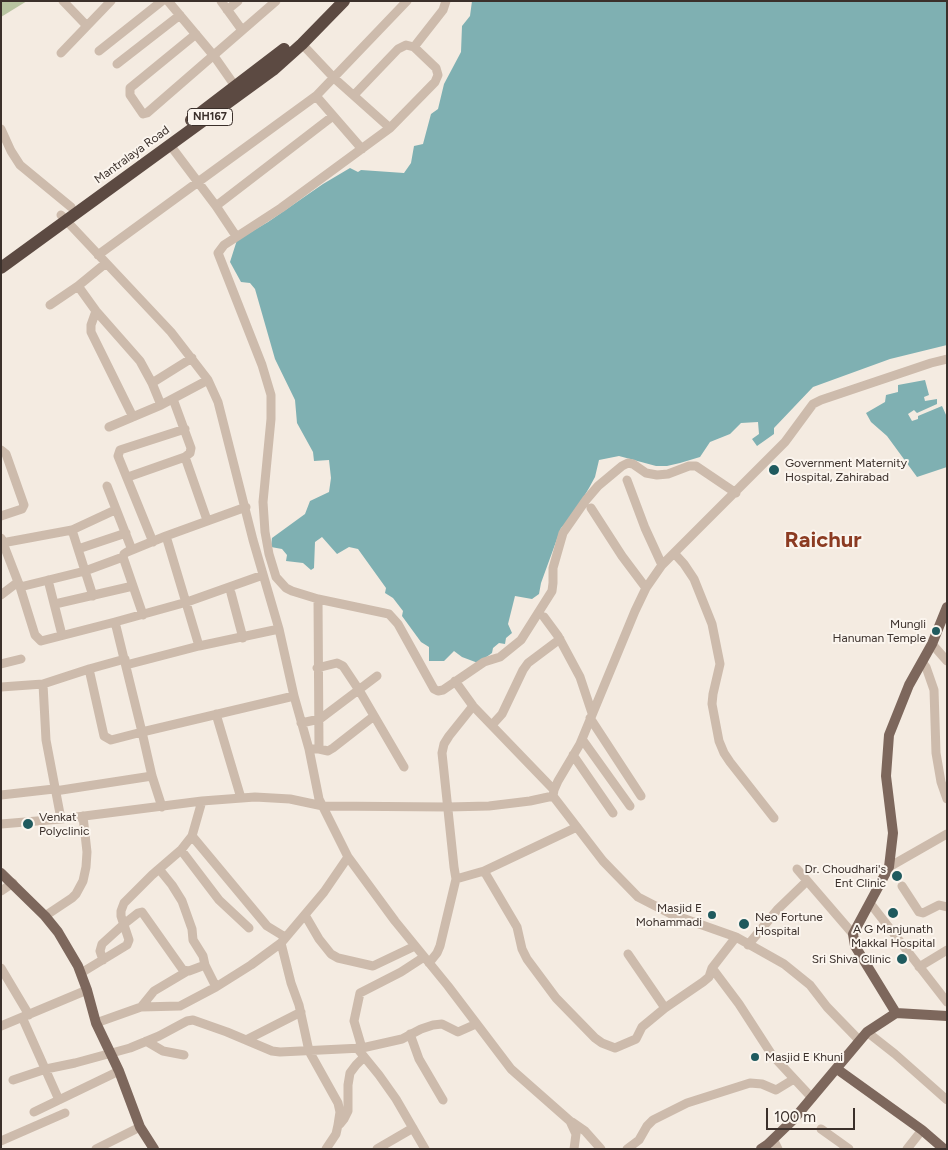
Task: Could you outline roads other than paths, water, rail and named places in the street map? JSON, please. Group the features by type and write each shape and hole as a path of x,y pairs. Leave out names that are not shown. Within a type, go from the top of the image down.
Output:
{"highway":[{"name":"Mantralaya Road","path":"1,268 66,214 296,40 332,1"},
{"name":"Mantralaya Road","path":"66,214 170,145 273,70 302,44 344,1"},
{"name":"NH167","path":"1,259 66,214"}],"main road":[{"path":"896,1013 854,946 853,934 888,867 893,833 886,776 890,735 909,685 932,644 947,607"},
{"path":"1,873 45,916 58,932 81,973 96,1023 119,1071 140,1127 154,1149"},
{"path":"769,1146 838,1069 867,1032 896,1013 947,1016"},
{"path":"838,1069 922,1130 944,1149"}],"street":[{"path":"63,1 87,26"},
{"path":"99,51 162,1"},
{"path":"168,1 214,56 235,86"},
{"path":"221,1 242,30"},
{"path":"227,10 238,1"},
{"path":"196,34 130,88 130,96 140,112 143,114 147,113 276,1"},
{"path":"98,255 316,96 407,1"},
{"path":"414,47 443,10 446,1"},
{"path":"61,52 87,26 105,3"},
{"path":"116,64 180,15"},
{"path":"302,44 334,78 390,128"},
{"path":"354,95 398,49 406,45 414,47 436,68 438,75 435,82 390,128 281,208 236,236 224,245 218,254 262,365 270,395 271,419 263,502 269,554 276,577 280,583 292,591 318,599 389,614 398,624 434,689 443,690 484,662 500,657 521,640 552,591 553,568 563,533 598,486 622,466 628,463 634,464 646,473 656,475 668,474 689,466 696,466 736,493"},
{"path":"316,96 362,149"},
{"path":"216,206 333,116"},
{"path":"1,130 20,165 66,214 98,255 171,332 208,380 218,402 246,507 262,575 309,749 319,799 348,857 511,1069 570,1121 585,1131 601,1149"},
{"path":"170,145 236,236"},
{"path":"1,147 11,151"},
{"path":"50,305 78,286 106,263"},
{"path":"78,286 96,311 140,360 152,382 161,405"},
{"path":"96,311 91,325 91,332 133,417"},
{"path":"152,382 192,358"},
{"path":"1,824 61,819 255,796 290,799 323,806 448,807 489,806 530,801 554,793 582,739 646,588 662,565 785,442 813,404 930,363 947,359"},
{"path":"109,427 161,405 208,380"},
{"path":"128,477 185,457 190,453 191,448 173,399"},
{"path":"153,542 118,456 120,450 185,429"},
{"path":"1,450 6,454 24,505 22,508 1,516"},
{"path":"185,457 207,520"},
{"path":"627,480 645,528 662,565"},
{"path":"107,486 132,550"},
{"path":"1,595 19,584 48,580 85,571 123,557 127,552 166,536 246,507"},
{"path":"591,508 622,556 646,588"},
{"path":"116,510 72,530 2,540 38,639 41,641 144,615 262,575"},
{"path":"72,530 93,596"},
{"path":"78,550 126,533"},
{"path":"166,536 199,646"},
{"path":"674,553 694,579 712,624 720,664 712,704 722,747 730,762 774,818"},
{"path":"123,557 144,615"},
{"path":"48,580 62,635"},
{"path":"55,604 133,586"},
{"path":"231,593 243,638"},
{"path":"318,599 319,749"},
{"path":"544,617 560,639 580,677 591,716 641,796"},
{"path":"115,622 152,776 162,807"},
{"path":"1,687 43,684 89,669 243,638 278,629"},
{"path":"492,725 502,714 528,663 560,639"},
{"path":"932,644 947,661"},
{"path":"1,664 21,659"},
{"path":"922,662 926,667 934,690 936,753 941,782 947,798"},
{"path":"317,668 340,664 359,690 404,767"},
{"path":"89,669 104,736 111,740 294,696"},
{"path":"301,723 320,719 377,676"},
{"path":"455,681 473,706 554,793 603,861 638,897 671,914 736,938 784,964 810,985 827,1007 859,1040"},
{"path":"43,684 46,740 61,819"},
{"path":"425,1149 379,1075 364,1057 354,1021 360,993 427,960 437,953 440,946 456,879 442,754 444,744 473,706"},
{"path":"216,714 241,798"},
{"path":"309,749 328,751 374,716"},
{"path":"582,739 630,806"},
{"path":"573,755 613,813"},
{"path":"1,795 55,790 152,776"},
{"path":"81,973 126,945 128,940 120,911 124,903 181,850 192,836 202,801"},
{"path":"45,916 72,898 83,881 87,852 84,816"},
{"path":"456,879 484,871 577,826"},
{"path":"888,867 947,834"},
{"path":"192,836 267,926 283,940 291,983 301,1012 309,1051 338,1103 340,1112 336,1134 326,1149"},
{"path":"181,850 219,900 248,928"},
{"path":"96,1023 141,1008 180,1006 216,987 251,965 283,940 305,915 348,857"},
{"path":"159,869 182,901 192,929 193,940 203,956 205,965 216,987"},
{"path":"797,869 853,934"},
{"path":"484,871 517,927 526,959 556,998 602,1043 616,1048 636,1040 642,1027 709,977 712,968 736,938"},
{"path":"748,945 778,910 807,881"},
{"path":"1,891 13,883"},
{"path":"902,886 917,910 921,913 939,905 947,907"},
{"path":"870,904 945,998"},
{"path":"103,960 100,951 102,944 124,924 142,912 186,972"},
{"path":"305,915 331,954 338,958 374,966 415,946"},
{"path":"919,967 947,950"},
{"path":"628,954 665,1008"},
{"path":"141,1008 154,992 186,972 205,965"},
{"path":"1,968 26,1016 59,1100"},
{"path":"712,968 739,1004 772,1055 812,1098"},
{"path":"1,1026 87,990"},
{"path":"180,1006 186,1021"},
{"path":"246,1040 301,1012"},
{"path":"13,1080 46,1068 110,1054 146,1041 186,1021 194,1020 272,1051 360,1048 402,1038 433,1025 442,1024 458,1032 476,1024"},
{"path":"867,1032 947,1100"},
{"path":"410,1034 419,1059 443,1100"},
{"path":"146,1041 163,1051 184,1055"},
{"path":"338,1125 348,1111 350,1073 364,1057"},
{"path":"34,1112 119,1071"},
{"path":"627,1149 639,1140 653,1120 688,1103 750,1083 762,1084 776,1090 794,1079"},
{"path":"1,1142 65,1113"},
{"path":"570,1121 576,1134 574,1149"},
{"path":"96,1149 140,1127"},
{"path":"377,1149 413,1128"},
{"path":"821,1129 850,1149"},
{"path":"907,1149 922,1130"}],"water":[{"path":"472,1 947,1 947,345 890,359 813,387 774,428 774,434 757,446 752,439 759,434 758,422 741,423 730,434 710,442 700,457 680,463 656,466 619,456 599,460 595,477 589,488 571,518 561,528 541,583 539,594 532,599 515,596 508,624 512,633 506,638 505,644 499,643 493,648 492,653 478,663 462,657 454,651 444,661 429,661 429,647 421,642 402,616 403,611 393,598 385,593 386,588 358,549 349,547 337,554 322,537 315,542 314,568 311,570 303,563 286,561 287,555 282,549 271,547 272,538 305,514 310,501 329,492 331,478 329,460 314,461 313,452 297,423 295,400 275,359 255,289 250,283 241,282 230,262 237,240 350,168 358,172 361,170 404,173 411,163 414,146 423,144 431,114 438,109 444,84 461,52 462,26 470,16"},
{"path":"925,380 929,395 924,397 925,401 937,399 937,404 917,413 914,410 908,414 912,421 918,419 918,416 942,406 947,417 947,467 917,477 887,436 871,422 866,413 885,402 886,395 898,392 898,385"}],"place":[{"name":"Government Maternity Hospital, Zahirabad","path":"774,470"},
{"name":"Mungli Hanuman Temple","path":"936,631"},
{"name":"Venkat Polyclinic","path":"28,824"},
{"name":"Dr. Choudhari's Ent Clinic","path":"897,876"},
{"name":"A G Manjunath Makkal Hospital","path":"893,913"},
{"name":"Masjid E Mohammadi","path":"712,915"},
{"name":"Neo Fortune Hospital","path":"744,924"},
{"name":"Sri Shiva Clinic","path":"902,959"},
{"name":"Masjid E Khuni","path":"755,1057"}],"district":[{"name":"Raichur","path":"823,541"}]}
